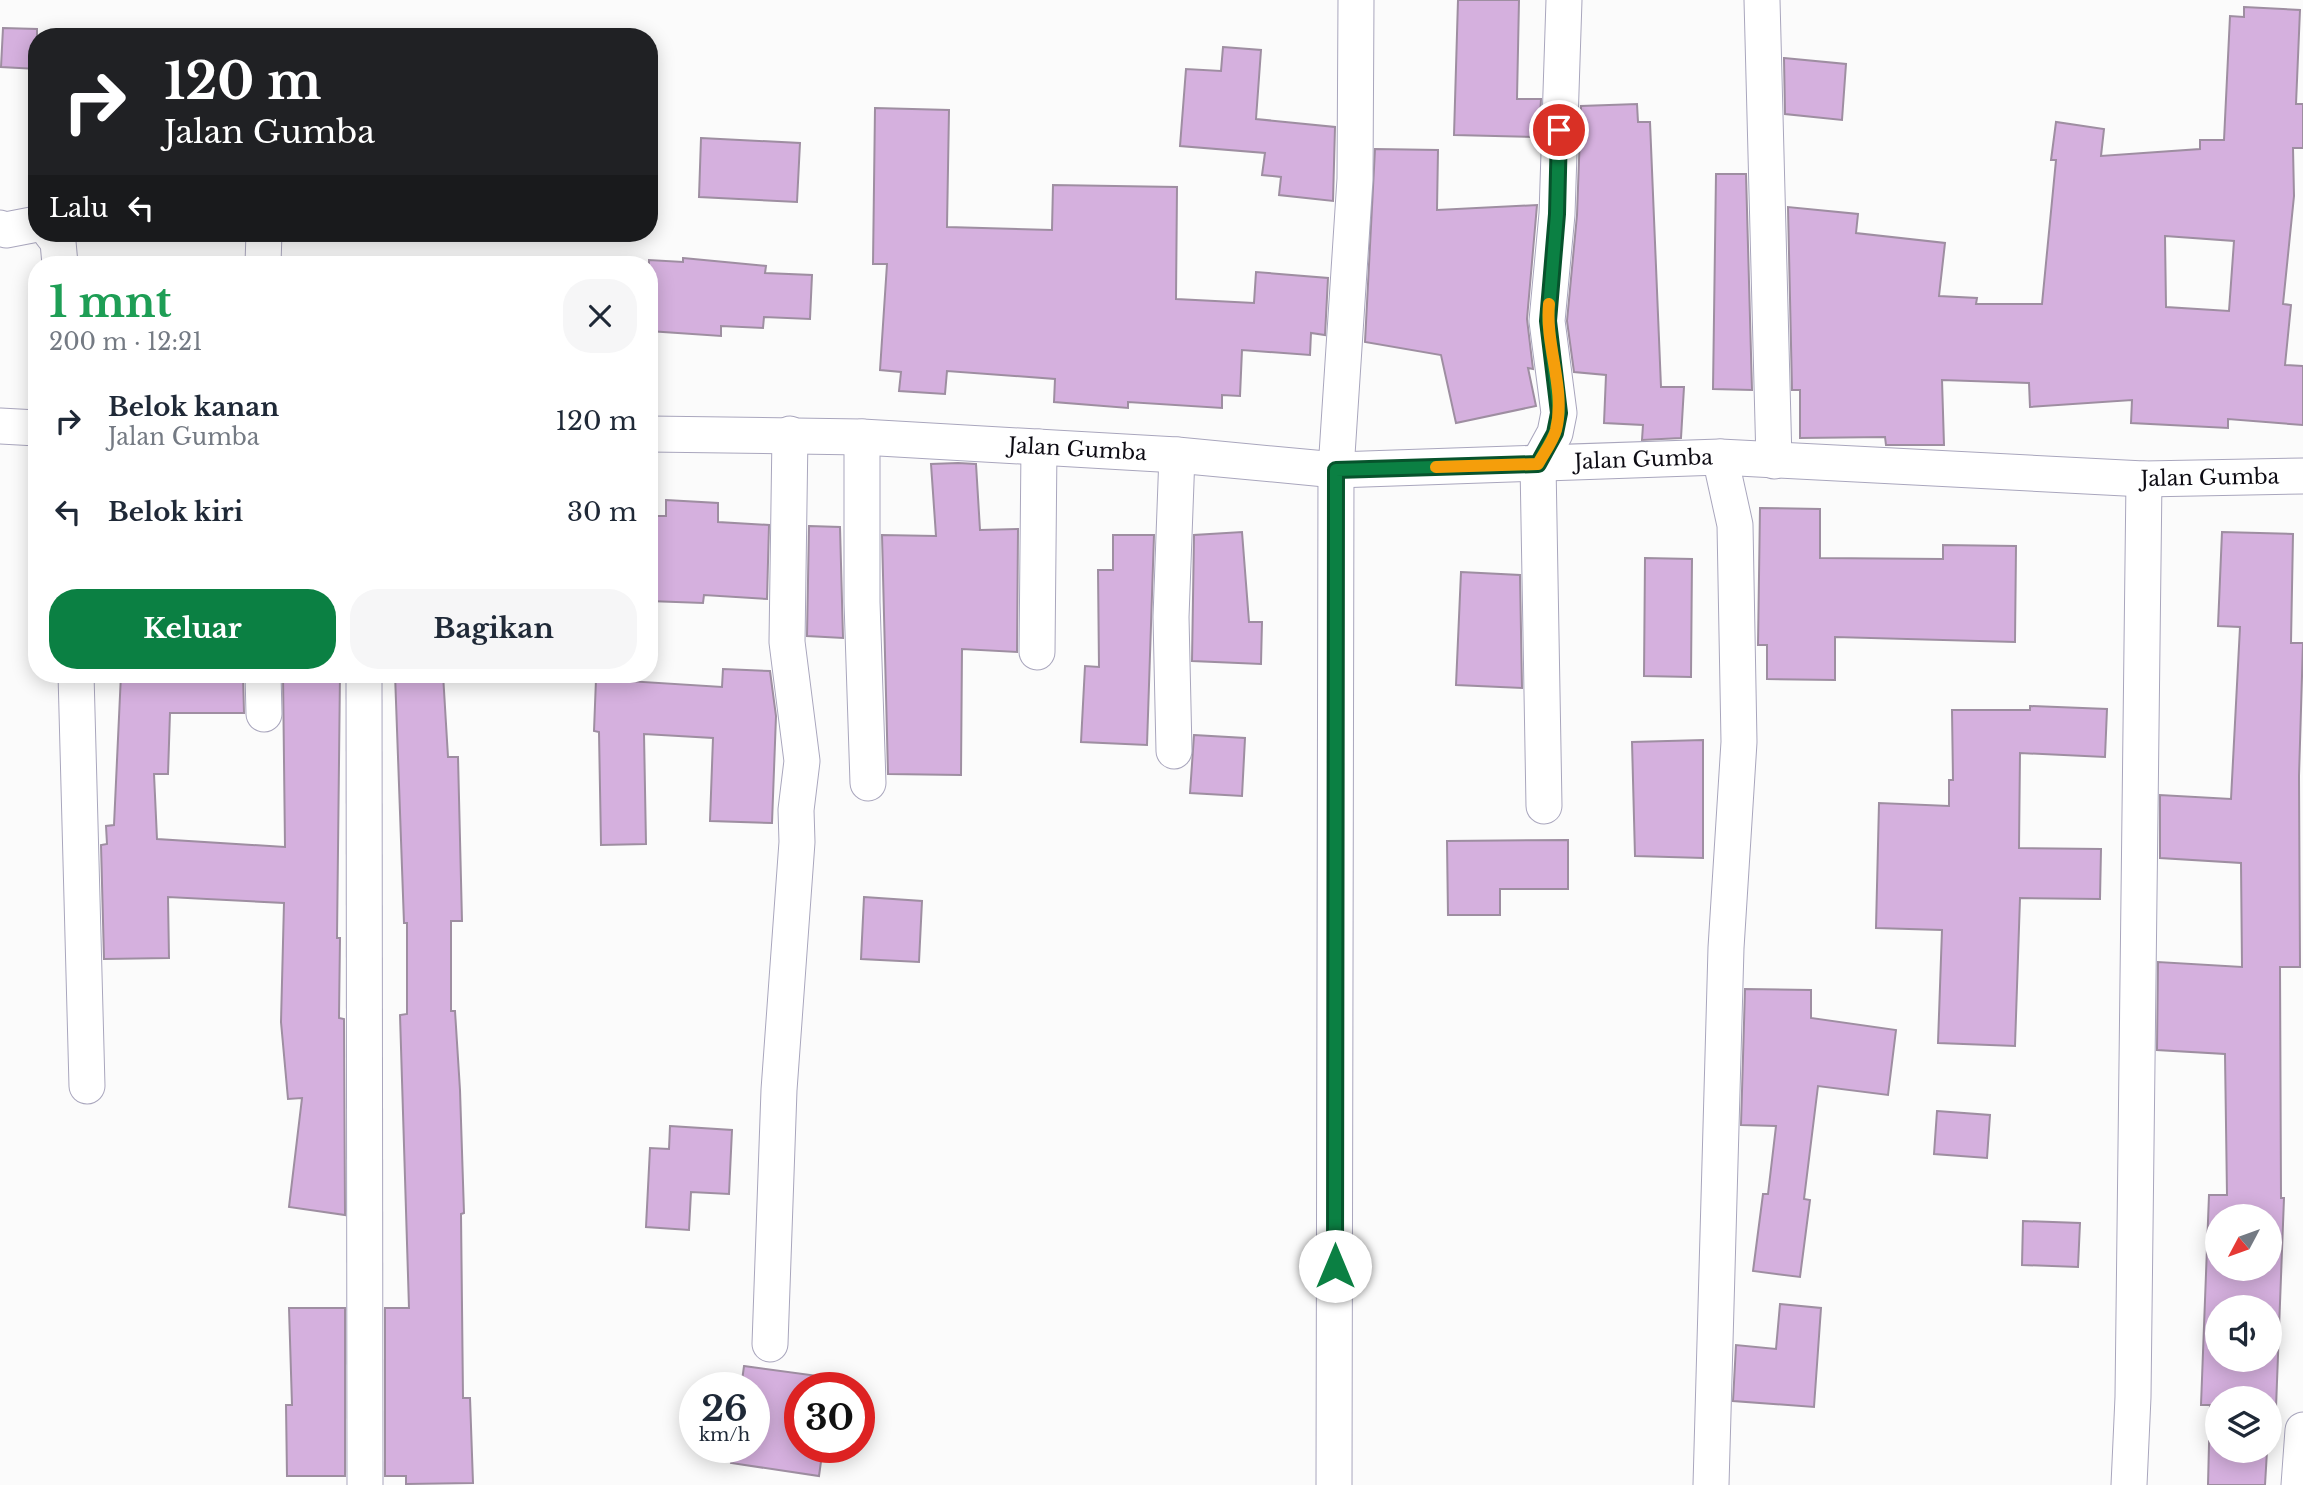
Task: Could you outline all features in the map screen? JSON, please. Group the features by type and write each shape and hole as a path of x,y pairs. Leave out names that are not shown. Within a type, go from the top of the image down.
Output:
{"street":[{"path":"1334,1485 1336,470 1355,179 1356,0"},
{"path":"1544,806 1538,464 1555,433 1559,413 1548,321 1557,214 1564,0"},
{"path":"1762,0 1774,461"},
{"path":"0,228 5,230 28,226"},
{"path":"0,426 28,428"},
{"name":"Jalan Gumba","path":"658,434 790,434 1177,454 1336,470 1720,457 2144,480 2303,477"},
{"path":"771,1344 779,1090 797,842 796,810 802,761 787,642 790,434"},
{"path":"862,438 862,601 868,783"},
{"path":"1037,652 1039,447"},
{"path":"1174,751 1171,617 1177,454"},
{"path":"1710,1485 1726,948 1739,742 1735,524 1720,457"},
{"path":"2129,1485 2133,1397 2144,480"},
{"path":"76,683 87,1086"},
{"path":"264,683 264,714"},
{"path":"364,683 365,1485"},
{"path":"2300,1485 2303,1430"}],"building":[{"path":"1458,0 1519,0 1517,99 1541,99 1539,137 1454,135"},
{"path":"2244,7 2300,10 2296,104 2303,104 2303,148 2293,148 2294,196 2283,304 2291,305 2285,365 2303,366 2303,425 2228,419 2228,428 2131,423 2132,400 2030,407 2029,383 1942,380 1944,445 1886,445 1885,437 1800,438 1800,390 1792,390 1788,207 1858,214 1856,233 1945,243 1939,296 1977,298 1976,304 2042,304 2056,160 2051,160 2056,122 2104,129 2101,156 2200,149 2200,140 2224,140 2230,16 2244,17","holes":["2165,236 2234,241 2229,311 2166,307"]},
{"path":"3,28 28,29 28,68 1,67"},
{"path":"1223,47 1261,50 1256,119 1335,127 1333,201 1279,195 1281,177 1262,175 1265,153 1180,146 1186,69 1221,71"},
{"path":"1784,58 1846,64 1842,120 1785,114"},
{"path":"1637,104 1638,122 1650,122 1661,387 1684,387 1681,438 1642,440 1643,425 1604,423 1606,375 1574,372 1567,321 1577,215 1581,106"},
{"path":"875,108 949,110 947,227 1052,230 1053,185 1177,187 1176,299 1254,303 1256,272 1328,278 1325,335 1311,333 1310,355 1242,350 1240,396 1222,395 1222,408 1128,402 1128,408 1054,402 1055,379 947,371 945,394 899,391 901,372 880,370 887,264 873,264"},
{"path":"701,138 800,143 797,202 699,197"},
{"path":"1375,149 1438,150 1437,210 1537,205 1527,319 1533,369 1528,368 1536,406 1456,423 1441,355 1365,342"},
{"path":"1716,174 1746,174 1752,390 1713,389"},
{"path":"683,258 766,266 765,273 812,275 810,319 764,317 763,328 721,326 721,336 658,332 658,261 683,262"},
{"path":"931,464 976,464 980,530 1018,529 1017,652 962,649 961,775 888,774 882,535 936,536"},
{"path":"666,500 718,503 718,522 769,525 767,599 704,595 703,603 658,601 658,516 666,516"},
{"path":"1760,508 1820,509 1820,558 1943,559 1943,545 2016,546 2015,642 1835,637 1835,680 1767,679 1767,645 1758,645"},
{"path":"809,526 840,527 843,638 807,636"},
{"path":"1242,532 1249,622 1262,622 1261,664 1192,661 1194,535"},
{"path":"2222,532 2293,534 2291,643 2303,643 2299,776 2300,967 2280,967 2281,1198 2284,1198 2282,1250 2282,1204 2209,1204 2209,1195 2227,1195 2225,1054 2157,1050 2158,962 2242,967 2241,863 2160,858 2160,795 2231,799 2240,627 2218,626"},
{"path":"1113,535 1154,535 1147,745 1081,742 1085,666 1099,667 1098,570 1113,570"},
{"path":"1645,558 1692,559 1691,677 1644,676"},
{"path":"1461,572 1520,575 1522,688 1456,685"},
{"path":"723,669 770,671 776,716 772,823 710,821 713,738 644,734 646,844 601,845 599,732 594,731 596,683 722,687"},
{"path":"121,683 243,683 244,713 170,713 168,774 154,774 157,839 285,847 283,683 340,683 337,938 340,938 339,1018 344,1019 345,1215 289,1207 302,1098 288,1099 281,1022 284,903 168,897 169,958 104,959 101,845 107,844 106,826 114,825"},
{"path":"395,683 444,683 448,757 458,757 462,921 451,921 451,1011 455,1011 464,1213 461,1214 463,1398 470,1398 473,1483 406,1484 406,1476 385,1476 385,1308 409,1308 400,1015 407,1014 407,923 404,923"},
{"path":"2030,706 2107,709 2105,757 2020,753 2019,848 2101,849 2100,899 2020,898 2015,1046 1938,1043 1942,930 1876,928 1879,803 1949,806 1949,780 1953,780 1952,710 2030,710"},
{"path":"1194,735 1245,738 1242,796 1190,793"},
{"path":"1703,740 1703,858 1635,856 1632,742"},
{"path":"1568,840 1568,889 1500,889 1500,915 1448,915 1447,841"},
{"path":"864,897 922,901 919,962 861,959"},
{"path":"1745,989 1811,990 1811,1018 1896,1030 1888,1095 1818,1086 1804,1199 1810,1200 1800,1277 1753,1271 1763,1194 1768,1194 1776,1126 1741,1125"},
{"path":"1937,1111 1990,1115 1987,1158 1934,1154"},
{"path":"670,1126 732,1130 729,1194 691,1192 689,1230 646,1227 650,1148 669,1149"},
{"path":"2023,1221 2080,1223 2078,1267 2022,1265"},
{"path":"2206,1281 2281,1281 2280,1295 2205,1295"},
{"path":"2205,1300 2205,1372 2277,1372 2277,1386 2205,1386 2205,1405 2201,1405"},
{"path":"1780,1304 1821,1308 1814,1407 1733,1401 1736,1345 1776,1349"},
{"path":"289,1308 345,1308 345,1476 287,1476 286,1405 292,1405"},
{"path":"744,1366 788,1372 784,1372 784,1463 821,1463 819,1476 731,1463 770,1463 770,1372 743,1372"},
{"path":"2209,1463 2266,1463 2265,1485 2208,1485"}],"slow traffic":[{"path":"1436,467 1538,464 1555,433 1559,413 1548,321 1549,304"}],"route":[{"path":"1335,1266 1336,470 1538,464 1555,433 1559,413 1548,321 1557,214 1559,130"}]}
